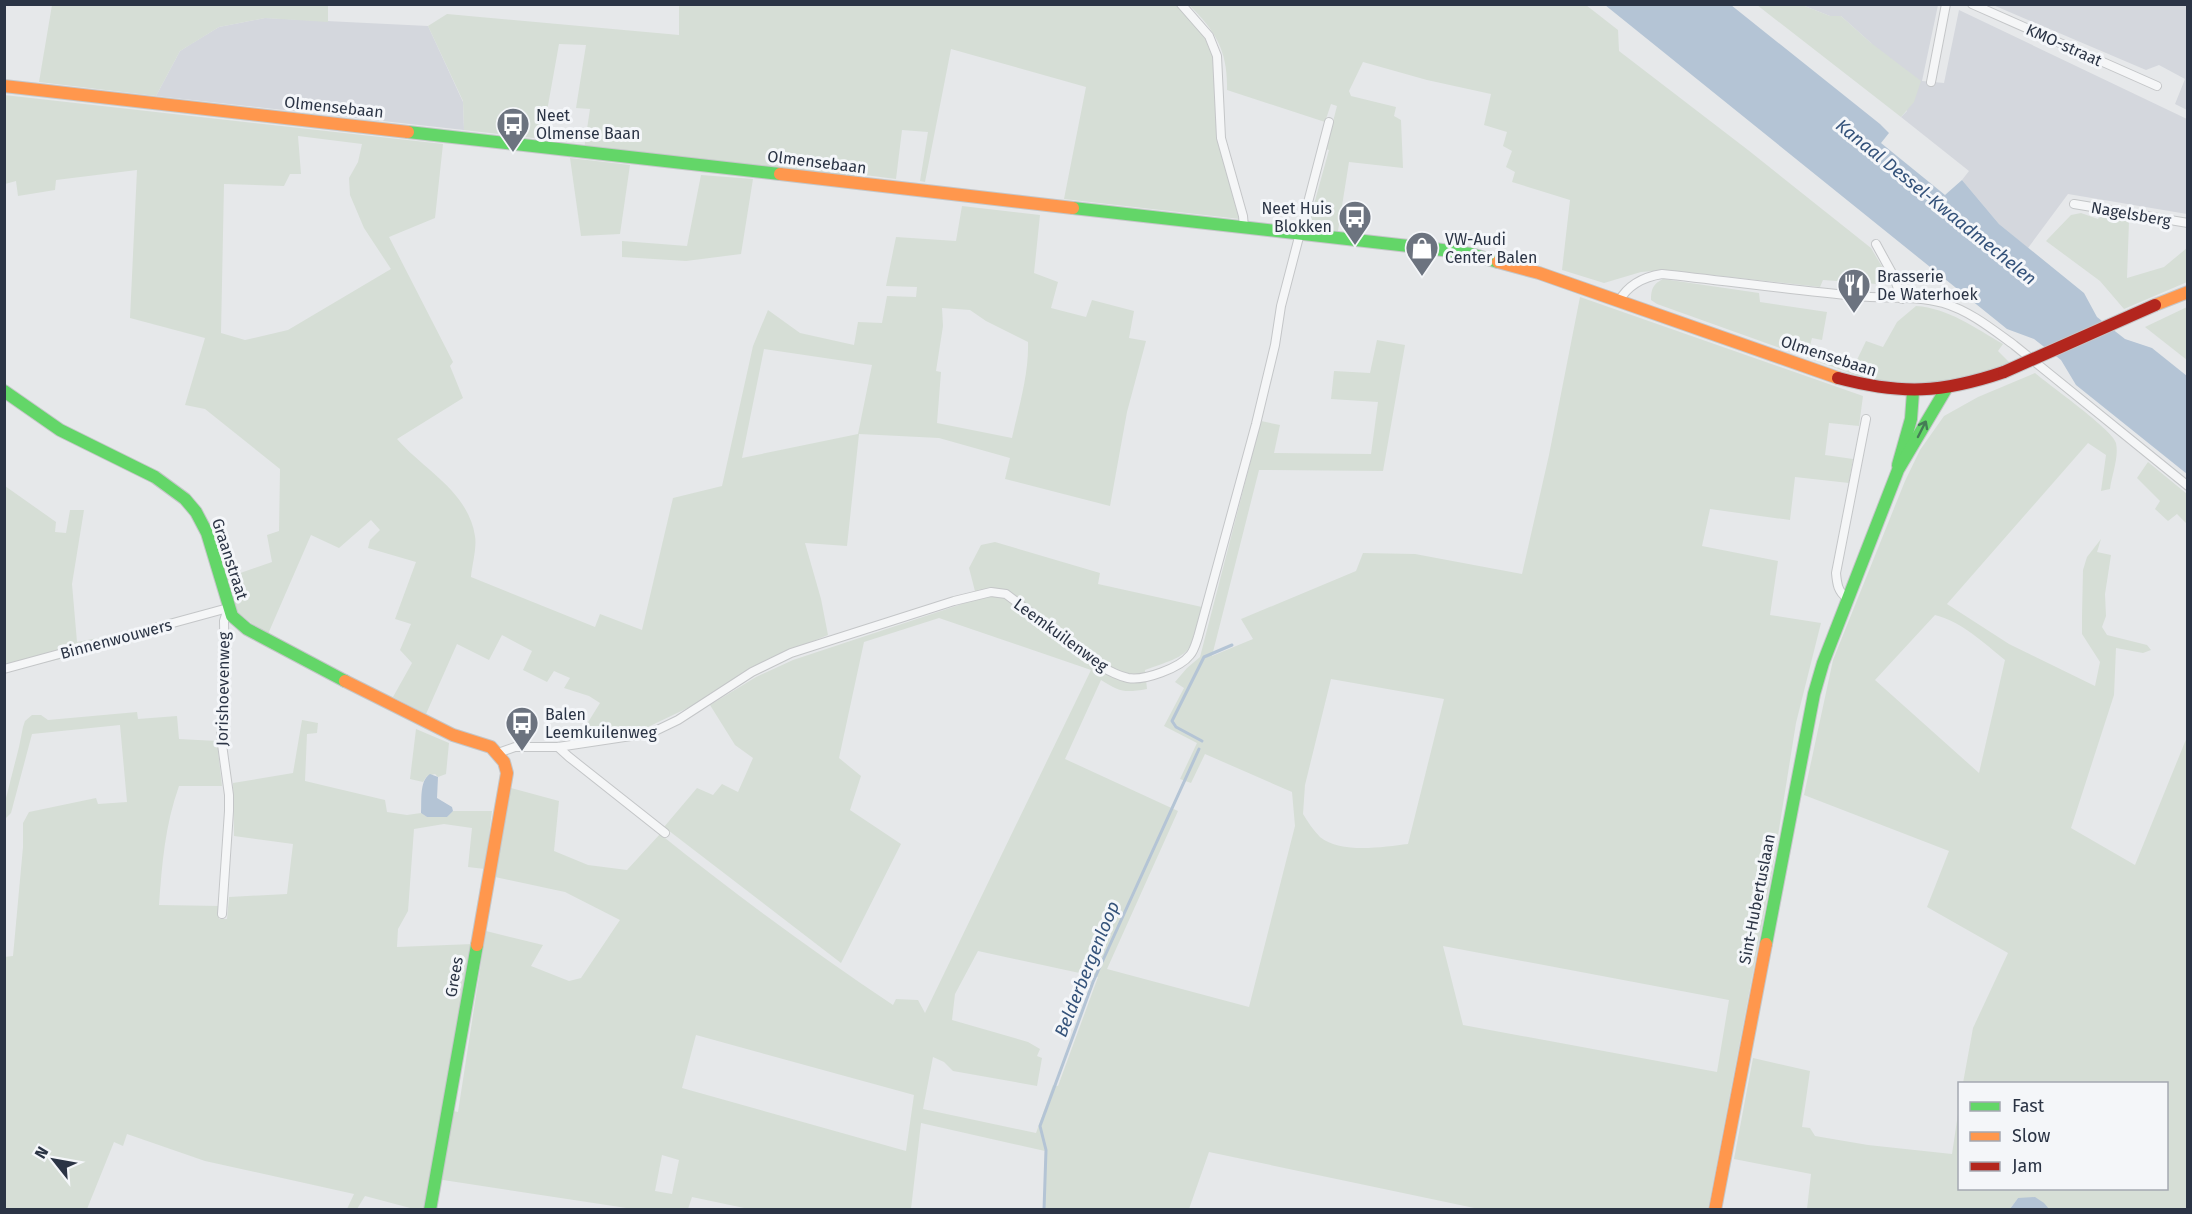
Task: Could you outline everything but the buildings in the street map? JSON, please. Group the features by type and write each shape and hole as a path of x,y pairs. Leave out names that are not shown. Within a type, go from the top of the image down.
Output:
{"street":[{"path":"1180,4 1209,36 1217,56 1221,138 1244,227"},
{"path":"1931,82 1946,4"},
{"name":"KMO-straat","path":"1972,4 2157,86"},
{"name":"Olmensebaan","path":"4,87 1471,254 1539,273 1852,383 1872,388 1913,392 1946,389 1986,379 2187,292"},
{"name":"Leemkuilenweg","path":"498,753 515,747 558,747 651,733 678,720 752,672 791,653 954,601 991,592 1006,594 1101,666 1128,678 1142,678 1163,672 1182,662 1191,654 1198,637 1258,412 1275,345 1281,306 1329,122"},
{"name":"Nagelsberg","path":"2074,204 2187,224"},
{"path":"1876,244 1893,274 1902,299"},
{"path":"1619,301 1624,292 1635,283 1662,274 1855,296 1928,299 1944,303 1988,326 2014,345 2187,486"},
{"name":"Sint-Hubertuslaan","path":"1715,1209 1806,732 1823,663 1898,470 1946,389"},
{"name":"Graanstraat","path":"4,391 68,434 148,474 186,500 204,528 228,608 232,616 247,629 303,660 453,735 491,747 498,753"},
{"name":"Sint-Hubertuslaan","path":"1898,470 1899,457 1911,419 1913,392"},
{"path":"1847,598 1841,594 1836,573 1866,419"},
{"name":"Binnenwouwers","path":"4,669 228,608"},
{"name":"Jorishoevenweg","path":"222,914 229,811 221,737 225,676 224,621 228,608"},
{"path":"558,747 665,833"},
{"name":"Grees","path":"430,1209 507,773 507,768 498,753"}],"shaded area":[{"path":"52,5 328,5 328,22 265,18 219,27 180,51 156,96 39,82"},
{"path":"679,5 1182,5 1203,32 1214,55 1218,123 1240,219 1064,199 1086,87 951,49 925,182 920,181 928,132 902,130 896,179 857,174 857,180 584,149 590,109 576,108 586,45 559,44 542,139 464,130 463,101 428,26 447,14 679,35"},
{"path":"1189,5 1586,5 1618,30 1619,51 1871,248 1887,275 1877,284 1823,280 1820,287 1666,270 1641,272 1604,283 1562,270 1570,200 1512,182 1515,172 1506,167 1512,151 1503,146 1507,132 1484,125 1491,94 1427,80 1363,62 1349,91 1351,96 1396,107 1394,116 1401,120 1403,168 1349,162 1338,231 1308,226 1329,150 1326,149 1337,106 1331,104 1325,122 1227,90 1223,53 1213,33"},
{"path":"1757,5 1802,5 1830,16 1841,16 1871,43 1921,81 1914,102 1901,117"},
{"path":"1802,5 1938,5 1922,81 1944,83 1959,10 2187,119 2187,214 2068,194 2028,248 1999,224 1962,180 1969,171 1901,117 1907,111 1871,43 1841,16 1830,16"},
{"path":"1993,5 2187,5 2187,110 2175,104 2185,79 2159,65 2146,70"},
{"path":"265,18 428,26 463,102 464,130 156,96 180,51 219,27"},
{"path":"4,95 443,144 435,218 389,237 453,362 450,366 463,398 397,439 444,482 464,506 475,536 471,577 595,627 600,614 642,630 673,498 722,486 753,346 768,310 800,333 854,345 858,322 882,323 887,296 916,297 917,287 886,286 896,237 956,241 962,206 1040,215 1034,273 1058,282 1051,308 1086,317 1092,300 1134,311 1129,338 1146,341 1127,412 1110,506 1005,479 1010,458 939,438 859,434 847,546 805,543 821,599 828,635 782,654 698,703 648,727 577,740 600,703 589,696 564,688 570,678 554,671 547,682 523,670 532,651 502,635 489,660 457,644 426,714 393,697 412,663 400,650 411,624 395,619 416,562 368,548 370,540 380,530 371,520 339,548 311,535 268,634 235,610 226,578 272,562 267,535 279,531 280,469 205,409 185,405 205,338 130,318 137,170 56,180 55,190 18,196 16,181 5,184","holes":["298,136 362,144 358,162 349,178 350,195 364,228 391,269 288,330 245,340 221,333 224,184 284,186 290,174 301,174","942,308 970,310 986,321 1028,342 1025,378 1012,438 937,423 941,372 936,371 943,326","764,349 872,365 858,434 742,458"]},
{"path":"570,158 630,165 620,234 581,236"},
{"path":"701,175 753,179 741,254 686,261 622,257 622,241 687,246"},
{"path":"2081,213 2098,219 2100,216 2129,221 2127,278 2164,267 2187,248 2187,282 2124,309 2100,281 2046,241 2071,215"},
{"path":"1663,279 1759,293 1760,302 1827,312 1822,340 1812,338 1809,350 1855,364 1866,341 1883,347 1897,322 1916,306 1939,311 1972,325 2003,344 1998,351 2010,363 1966,380 1910,385 1864,378 1657,304 1651,300 1652,290"},
{"path":"1580,297 1863,396 1859,426 1829,423 1825,455 1853,459 1849,483 1795,477 1790,520 1710,509 1702,546 1778,561 1770,615 1821,623 1796,723 1772,873 1708,1209 1479,1209 1209,1152 1189,1209 1044,1209 1045,1151 921,1123 911,1209 749,1209 692,1197 688,1209 633,1209 430,1178 425,1209 414,1209 365,1196 357,1209 347,1209 354,1194 205,1161 127,1134 123,1146 114,1142 87,1209 5,1209 4,957 13,956 23,823 29,812 96,798 98,804 127,802 120,725 32,734 11,813 5,819 5,802 23,727 25,721 32,715 41,715 48,720 137,712 138,719 177,716 179,739 217,741 222,786 179,786 167,830 159,905 221,906 219,919 227,919 229,897 287,894 293,844 234,836 233,783 293,773 302,720 318,723 317,733 307,734 305,781 385,800 387,812 407,815 421,813 427,817 447,817 453,811 492,811 485,869 468,867 472,828 444,824 414,829 408,911 398,929 397,947 473,944 444,1109 458,1112 486,931 543,945 531,966 569,981 581,978 620,920 565,892 495,877 511,788 559,801 554,851 588,865 627,870 660,834 774,922 863,985 893,1005 896,999 918,1000 925,1013 1091,670 939,618 864,642 839,758 861,776 850,810 901,844 841,963 664,827 697,788 713,795 722,784 738,792 753,758 735,745 710,705 756,677 793,660 977,599 969,568 981,545 995,542 1100,573 1098,584 1202,607 1195,635 1187,650 1181,656 1145,670 1147,689 1122,690 1101,680 1065,759 1178,811 1107,969 1249,1007 1295,826 1292,792 1205,754 1191,783 1180,779 1197,743 1164,726 1184,688 1175,682 1200,657 1261,421 1280,425 1274,453 1371,454 1378,402 1331,399 1334,371 1370,373 1377,340 1405,345 1383,471 1259,470 1212,656 1253,639 1241,619 1356,571 1363,553 1415,554 1522,574 1549,455","holes":["1331,679 1444,699 1408,844 1362,848 1339,846 1320,837 1303,814 1305,785","1443,946 1729,1000 1717,1072 1463,1025","978,951 1098,977 1058,1086 1053,1085 1036,1133 923,1109 933,1057 944,1062 953,1071 1037,1086 1042,1058 1037,1056 1040,1049 1028,1042 952,1020 955,994","696,1035 914,1095 906,1151 682,1088","662,1155 679,1160 672,1194 655,1191"]},
{"path":"2187,307 2187,360 2145,327"},
{"path":"2035,373 2093,418 2116,443 2116,460 2110,489 2101,491 2106,455 2088,443 1947,604 2009,644 2095,686 2100,662 2082,634 2083,570 2087,557 2101,539 2097,552 2111,555 2105,594 2106,616 2102,627 2107,635 2147,645 2151,650 2143,653 2116,648 2114,695 2071,828 2135,865 2187,737 2187,1209 2049,1209 2018,1198 2010,1209 1807,1209 1811,1174 1734,1159 1753,1058 1810,1071 1802,1127 1810,1128 1815,1136 1868,1145 1952,1154 1958,1114 1958,1190 2168,1190 2168,1082 1963,1082 1973,1028 2008,953 1927,907 1949,851 1804,795 1833,660 1905,481 1920,450 1944,416 1978,397","holes":["1935,615 1954,623 2005,660 1979,773 1875,680"]},
{"path":"2148,462 2187,494 2187,524 2177,514 2168,521 2155,509 2160,501 2137,478"},
{"path":"5,486 56,522 55,532 66,533 70,510 84,510 72,584 77,642 134,631 137,641 5,672"},
{"path":"416,729 449,743 446,774 438,777 435,774 427,776 423,782 410,779"}],"water":[{"name":"Kanaal Dessel-Kwaadmechelen","path":"1605,5 1731,5 1880,124 1889,133 1881,143 1945,195 1962,180 1999,224 2084,293 2097,317 2125,339 2152,348 2187,376 2187,474 2076,385 2061,360 2034,339 2007,329"},
{"path":"430,774 438,777 437,798 452,807 453,811 447,817 427,817 421,813 424,781"},
{"path":"2035,1197 2049,1209 2010,1209 2018,1198"}],"waterway":[{"name":"Belderbergenloop","path":"1202,741 1176,727 1172,721 1204,657 1232,645"},
{"name":"Belderbergenloop","path":"1044,1210 1046,1150 1040,1126 1093,982 1199,749"}],"traffic: fast":[{"path":"408,132 780,174"},
{"path":"1073,208 1435,249 1471,254 1498,262"},
{"path":"1766,944 1814,694 1823,663 1898,470 1946,389"},
{"path":"4,391 60,430 155,477 185,499 196,512 207,533 232,616 247,629 345,681"},
{"path":"1898,465 1911,419 1913,392"},
{"path":"430,1210 477,945"}],"traffic: slow":[{"path":"4,86 408,132"},
{"path":"780,174 1073,208"},
{"path":"1498,262 1539,273 1838,378"},
{"path":"2155,305 2188,292"},
{"path":"345,681 453,735 491,747 504,762 507,773 477,945"},
{"path":"1715,1210 1766,944"}],"traffic: jam":[{"path":"2004,372 2155,305"},
{"path":"1838,378 1882,387 1922,389 1961,384 2004,372"}],"place":[{"name":"Neet Olmense Baan","path":"513,153"},
{"name":"Neet Huis Blokken","path":"1355,246"},
{"name":"VW-Audi Center Balen","path":"1422,277"},
{"name":"Brasserie De Waterhoek","path":"1854,314"},
{"name":"Balen Leemkuilenweg","path":"522,752"}]}
